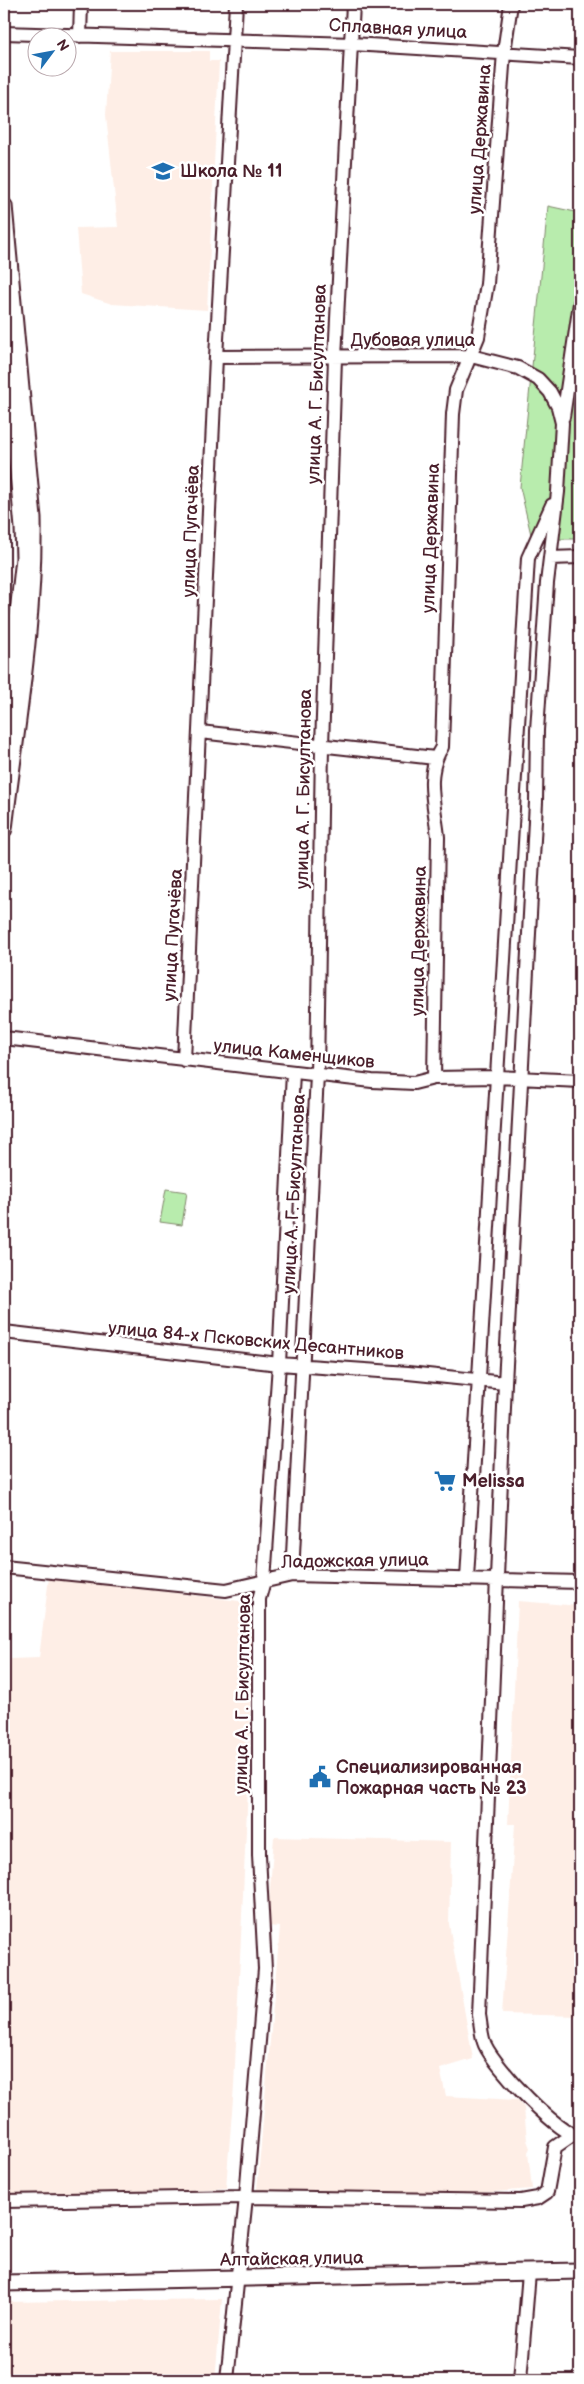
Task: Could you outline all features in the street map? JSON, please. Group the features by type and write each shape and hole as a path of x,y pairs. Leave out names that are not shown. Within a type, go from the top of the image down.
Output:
{"main road":[{"path":"4,206 34,546 30,607 4,829"},
{"path":"4,321 23,528 24,558 4,739"},
{"name":"Алтайская улица","path":"4,2282 237,2280 580,2272"}],"street":[{"path":"80,36 81,4"},
{"name":"улица Пугачёва","path":"184,1060 216,356 236,4"},
{"name":"улица А. Г. Бисултанова","path":"292,1575 304,1366 317,1075 322,746 335,358 353,4"},
{"name":"улица Державина","path":"434,1078 438,837 432,787 435,758 442,747 453,414 456,390 478,337 487,284 504,52 511,4"},
{"name":"Сплавная улица","path":"4,34 233,39 504,52 580,58"},
{"path":"576,2136 559,2128 501,2069 485,2044 479,2015 505,1383 536,802 537,730 550,558 558,492 562,423 580,303"},
{"name":"Дубовая улица","path":"216,356 335,358 471,356 518,368 538,379 550,392 558,407 562,423"},
{"path":"467,1578 528,558 558,492"},
{"path":"550,558 580,557"},
{"path":"200,732 435,758"},
{"name":"улица Каменщиков","path":"4,1038 317,1075 414,1083 434,1078 498,1077 580,1080"},
{"name":"улица А. Г. Бисултанова","path":"227,2380 246,2197 264,1969 259,1855 259,1599 264,1581 279,1364 293,1072"},
{"name":"улица 84-х Псковских Десантников","path":"4,1332 279,1364 408,1373 505,1383"},
{"name":"Ладожская улица","path":"4,1567 226,1590 292,1575 580,1582"},
{"path":"4,2201 246,2197 521,2201 543,2196 549,2187 555,2147 576,2136"},
{"path":"520,2380 529,2273"}],"shaded area":[{"name":"Школа № 11","path":"110,51 209,51 209,61 219,61 207,310 112,304 81,294 76,228 118,227 106,115"},
{"path":"49,1577 247,1602 252,1608 249,1766 234,2086 226,2188 137,2193 4,2194 4,1752 10,1718 4,1710 10,1659 39,1658"},
{"path":"518,1601 580,1606 580,2016 502,2014 515,1824 508,1824"},
{"path":"274,1837 451,1842 449,1924 473,2059 440,2069 446,2096 518,2100 524,2108 527,2140 530,2148 528,2152 532,2189 451,2195 260,2193 257,2190 280,1927 267,1926"},
{"path":"222,2299 215,2380 4,2380 4,2302"}],"green space":[{"path":"548,206 580,213 580,539 532,539 520,487"},
{"path":"166,1189 187,1192 182,1225 160,1222"}],"place":[{"name":"Школа № 11","path":"163,171"},
{"name":"Melissa","path":"445,1481"},
{"name":"Специализированная Пожарная часть № 23","path":"320,1777"}]}
